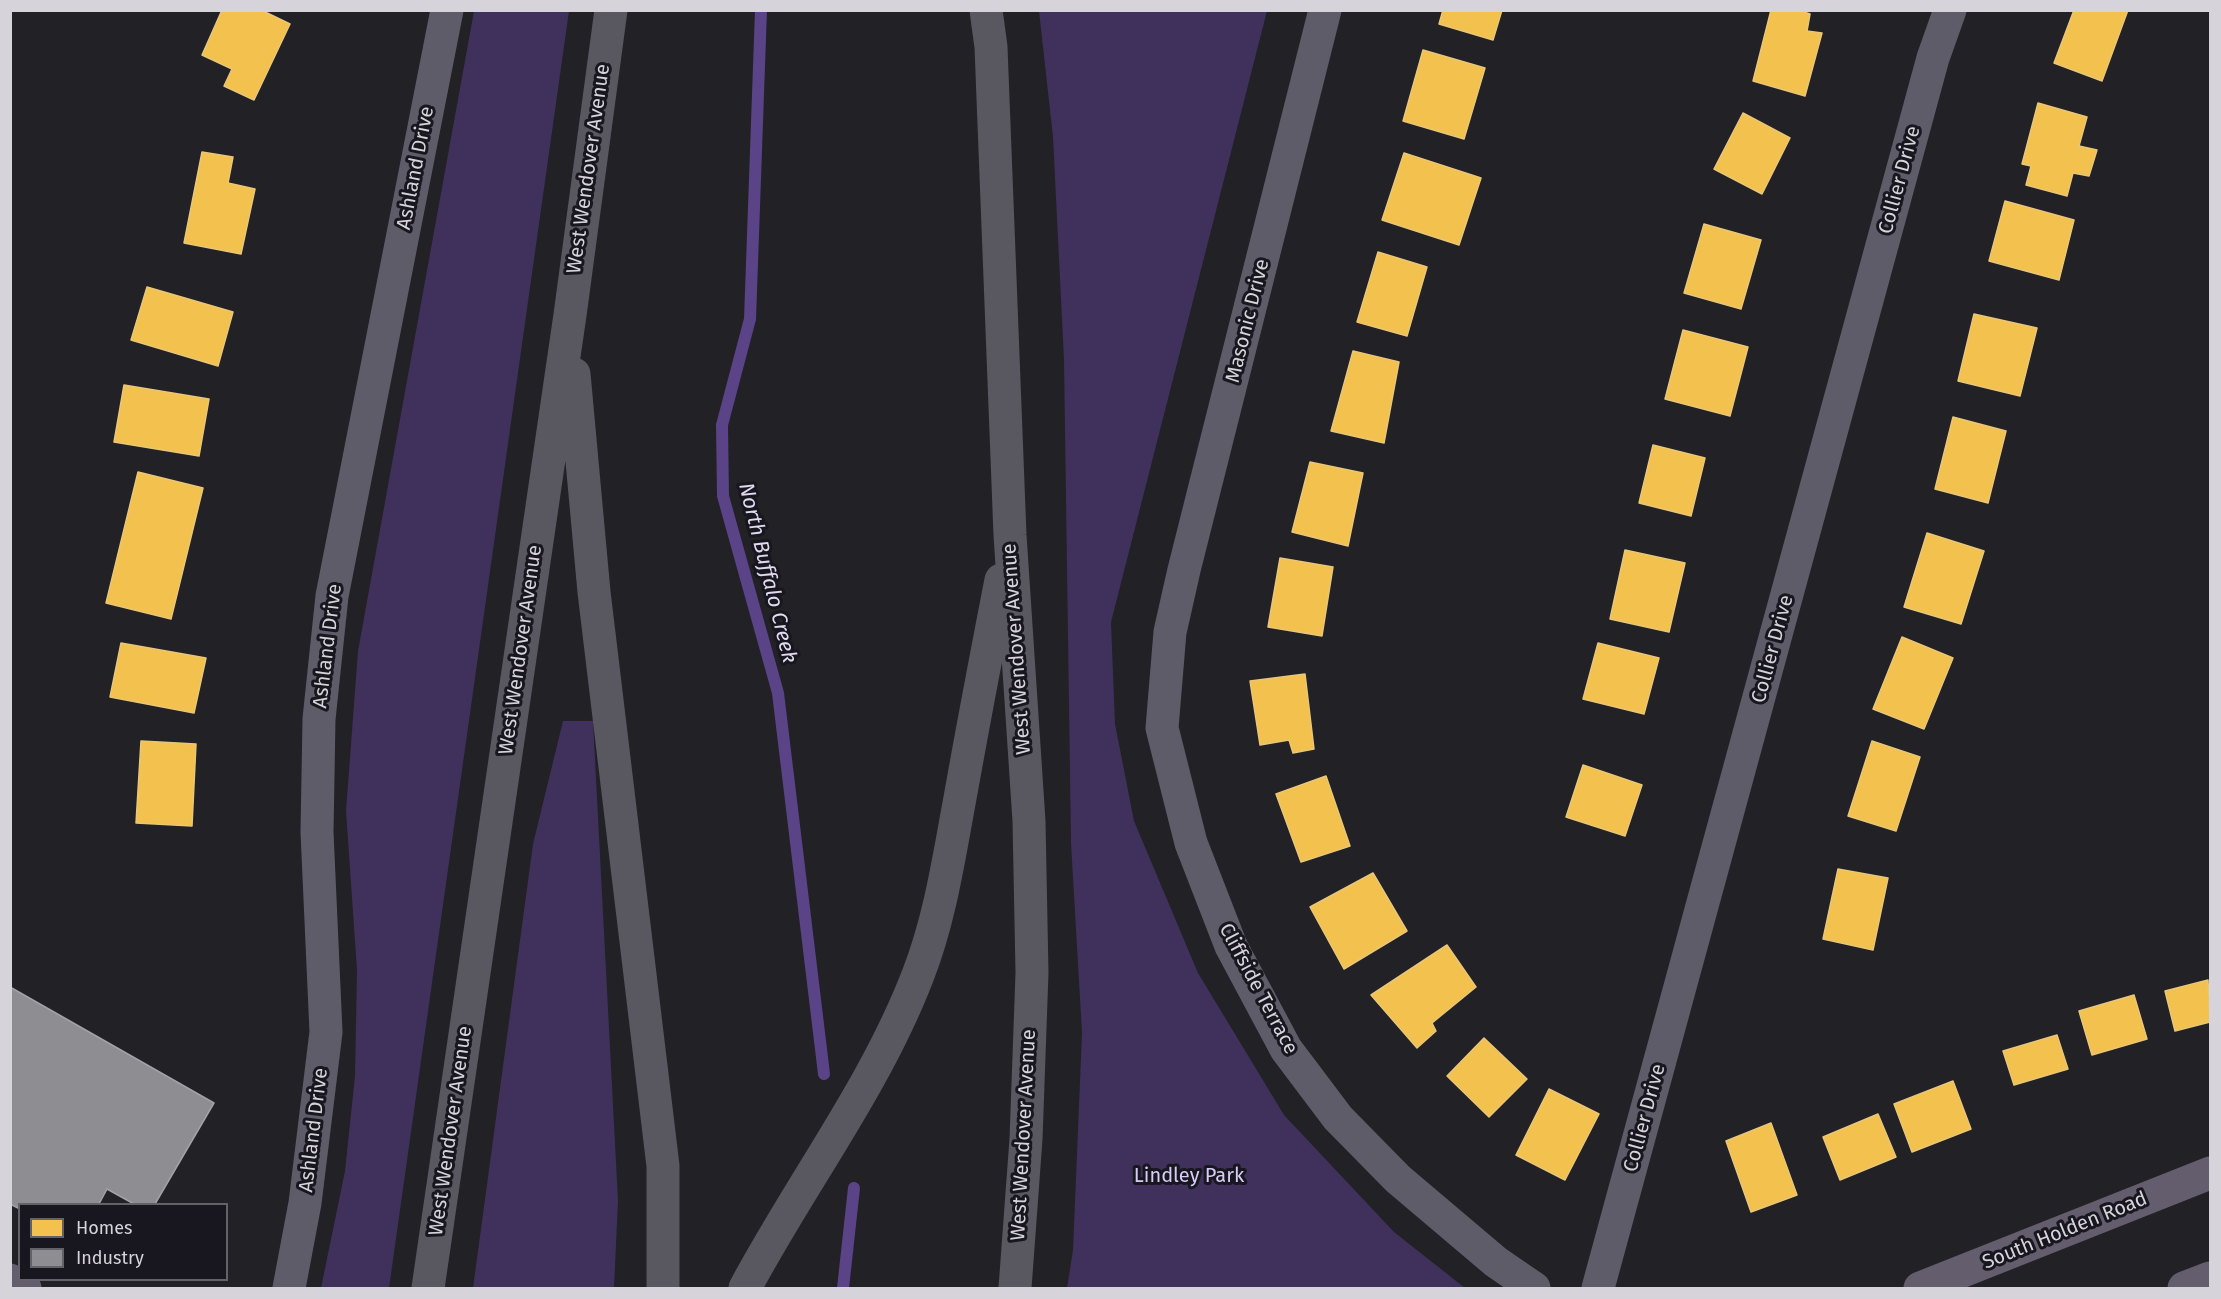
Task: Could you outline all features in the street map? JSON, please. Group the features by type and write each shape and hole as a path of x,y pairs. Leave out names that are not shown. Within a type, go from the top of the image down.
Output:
{"highway":[{"name":"West Wendover Avenue","path":"428,1288 570,315 611,10"},
{"name":"West Wendover Avenue","path":"986,10 991,47 1010,535 1029,820 1032,973 1026,1139 1015,1288"},
{"path":"570,315 594,592 663,1166 663,1288"},
{"path":"745,1288 780,1224 849,1114 888,1046 919,973 940,905 1010,535"}],"main road":[{"name":"South Holden Road","path":"1920,1288 2211,1173"},
{"path":"2184,1288 2211,1278"},
{"path":"10,1280 25,1288"}],"street":[{"name":"Ashland Drive","path":"289,1288 305,1203 326,1032 317,832 319,719 332,596 447,10"},
{"name":"Masonic Drive","path":"1170,632 1325,10"},
{"name":"Collier Drive","path":"1598,1288 1933,58 1950,10"},
{"name":"Cliffside Terrace","path":"1170,632 1162,728 1191,843 1231,946 1286,1049 1338,1118 1398,1179 1496,1262 1534,1288"}],"green space":[{"path":"474,11 569,11 389,1288 321,1288 345,1171 355,1076 357,970 346,811 358,651"},
{"name":"Lindley Park","path":"1039,11 1267,11 1111,622 1115,724 1134,821 1198,973 1284,1115 1394,1232 1465,1288 1067,1288 1073,1250 1082,1033 1071,843 1064,360 1053,137"},
{"path":"563,721 593,721 618,1201 614,1288 473,1288 533,844"}],"building: Homes":[{"path":"222,10 261,10 290,24 254,100 224,86 232,69 202,55"},
{"path":"1443,10 1502,10 1493,40 1439,24"},
{"path":"1771,10 1798,10 1810,14 1807,31 1822,33 1805,96 1753,81"},
{"path":"2074,10 2128,10 2102,81 2054,63"},
{"path":"1423,50 1485,68 1464,139 1403,121"},
{"path":"2038,103 2087,117 2079,146 2097,150 2089,176 2073,173 2067,196 2026,185 2031,166 2022,164"},
{"path":"1743,113 1790,138 1762,194 1714,169"},
{"path":"202,152 233,157 228,183 255,189 241,254 184,243"},
{"path":"1404,153 1481,178 1459,245 1382,220"},
{"path":"2005,201 2074,220 2059,280 1989,261"},
{"path":"1704,224 1761,240 1741,309 1684,293"},
{"path":"1378,252 1427,267 1407,336 1357,322"},
{"path":"147,287 233,312 218,366 131,340"},
{"path":"1974,314 2037,328 2020,396 1958,381"},
{"path":"1683,330 1748,347 1730,416 1665,399"},
{"path":"1353,351 1399,362 1384,443 1331,431"},
{"path":"124,385 209,399 199,456 114,442"},
{"path":"1953,417 2006,431 1988,503 1935,489"},
{"path":"1653,445 1705,458 1691,516 1639,503"},
{"path":"1310,462 1363,473 1348,546 1292,532"},
{"path":"138,472 203,488 171,619 106,603"},
{"path":"1927,533 1984,551 1961,624 1904,607"},
{"path":"1625,550 1685,563 1669,632 1610,619"},
{"path":"1280,558 1333,567 1322,636 1268,627"},
{"path":"1902,637 1953,658 1924,729 1873,709"},
{"path":"121,643 206,658 194,713 110,697"},
{"path":"1598,643 1659,658 1644,714 1583,699"},
{"path":"1305,674 1314,749 1293,753 1289,740 1260,745 1250,681"},
{"path":"141,741 196,744 192,826 136,823"},
{"path":"1872,741 1920,757 1896,831 1848,816"},
{"path":"1583,765 1642,785 1625,836 1566,817"},
{"path":"1326,776 1350,846 1301,862 1276,794"},
{"path":"1838,869 1888,878 1873,950 1823,939"},
{"path":"1373,873 1407,931 1344,969 1310,907"},
{"path":"1447,945 1476,987 1432,1023 1436,1031 1417,1048 1371,995"},
{"path":"2208,980 2210,1022 2175,1031 2165,991"},
{"path":"2134,995 2147,1039 2092,1055 2079,1011"},
{"path":"2057,1035 2068,1069 2014,1085 2003,1051"},
{"path":"1484,1038 1527,1079 1489,1117 1447,1076"},
{"path":"1953,1081 1971,1129 1912,1152 1894,1104"},
{"path":"1549,1089 1599,1114 1565,1180 1516,1155"},
{"path":"1878,1114 1896,1157 1840,1180 1823,1137"},
{"path":"1771,1123 1797,1195 1751,1212 1726,1141"}],"building: Industry":[{"path":"10,987 214,1103 156,1203 132,1203 107,1189 100,1203 18,1203 18,1208 10,1204"}],"waterway":[{"name":"North Buffalo Creek","path":"761,10 750,319 722,425 723,496 778,693 824,1074"},
{"name":"North Buffalo Creek","path":"843,1288 854,1188"}]}
